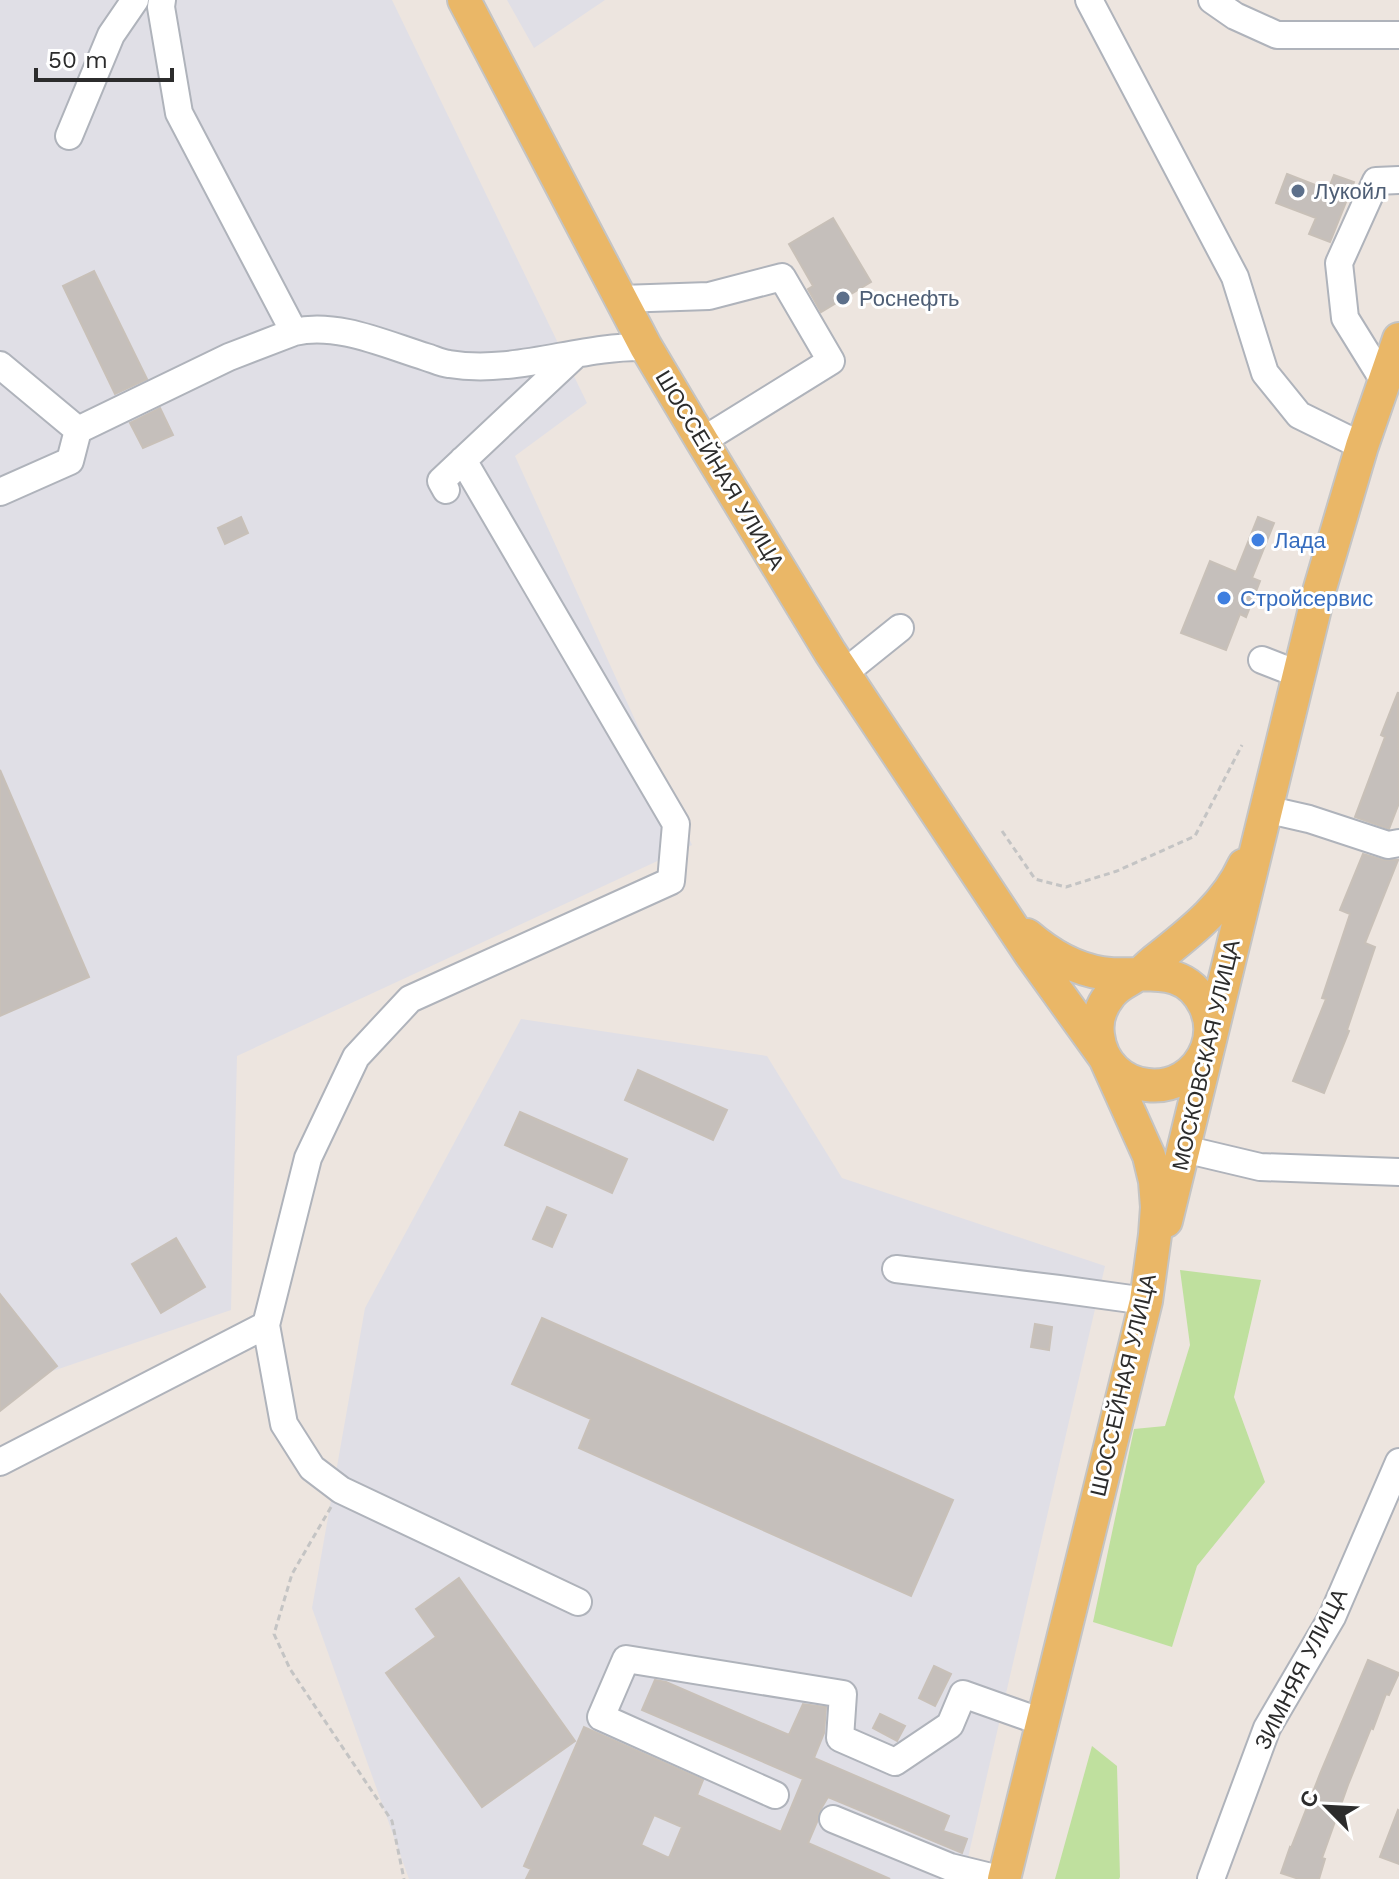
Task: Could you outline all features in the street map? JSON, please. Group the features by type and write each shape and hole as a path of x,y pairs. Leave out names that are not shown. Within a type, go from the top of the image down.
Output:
{"main road":[{"name":"ШОССЕЙНАЯ УЛИЦА","path":"464,0 646,347 844,673 1031,955 1105,1058 1149,1156 1157,1207 1146,1301 1002,1879"},
{"name":"МОСКОВСКАЯ УЛИЦА","path":"1146,1301 1320,588 1362,446 1399,339"},
{"name":"МОСКОВСКАЯ УЛИЦА","path":"1105,1058 1097,1032 1103,1006 1110,994 1191,933 1226,895 1248,858 1265,809"},
{"name":"ШОССЕЙНАЯ УЛИЦА","path":"1009,920 1038,944 1077,966 1101,973 1138,975"},
{"path":"1105,1058 1113,1069 1126,1078 1154,1086 1182,1078 1203,1057 1210,1022 1199,996 1190,986 1165,974 1138,975"}],"street":[{"path":"69,136 111,35 135,0"},
{"path":"162,0 179,113 294,332"},
{"path":"1089,0 1235,277 1265,373 1299,415 1362,446"},
{"path":"1212,0 1235,16 1277,35 1399,35"},
{"path":"1384,381 1345,318 1339,263 1376,181 1399,180"},
{"path":"621,299 709,296 782,277 831,361 702,441"},
{"path":"0,492 70,461 78,430 229,357 294,332 308,329 345,332 449,364 499,366 621,346 646,347"},
{"path":"446,490 441,481 574,356"},
{"path":"0,365 78,430"},
{"path":"463,460 676,824 671,881 410,999 356,1057 308,1158 266,1325 284,1424 312,1468 341,1490 578,1602"},
{"path":"844,673 900,628"},
{"path":"1262,660 1298,674"},
{"path":"1265,809 1309,819 1388,845 1399,843"},
{"path":"1184,1149 1260,1167 1398,1169"},
{"path":"896,1269 1146,1301"},
{"path":"0,1462 266,1325"},
{"name":"ЗИМНЯЯ УЛИЦА","path":"1211,1879 1267,1728 1332,1617 1399,1462"},
{"path":"775,1795 601,1717 626,1659 843,1694 840,1738 895,1762 950,1725 963,1694 1042,1722"},
{"path":"833,1819 950,1867 1002,1879"}],"path":[{"path":"1002,831 1035,879 1066,887 1117,871 1195,836 1242,745"},
{"path":"341,1490 292,1574 274,1634 290,1669 392,1821 404,1879"}],"shaded area":[{"path":"0,0 392,0 587,403 515,456 692,845 237,1056 231,1310 0,1389"},
{"path":"507,0 605,0 534,48"},
{"path":"521,1019 767,1056 842,1178 1105,1266 963,1879 409,1879 312,1608 365,1308"}],"green space":[{"path":"1180,1270 1261,1280 1234,1397 1265,1482 1197,1566 1172,1647 1093,1622 1134,1429 1165,1426 1190,1345"},
{"path":"1092,1746 1117,1766 1120,1877 1055,1879"}],"building":[{"path":"1287,174 1328,190 1334,175 1354,182 1330,242 1309,234 1316,218 1276,203"},
{"path":"833,218 871,282 821,312 808,289 813,286 789,244"},
{"path":"94,271 147,379 115,394 63,286"},
{"path":"160,408 173,435 143,448 130,423"},
{"path":"241,517 248,533 225,544 218,528"},
{"name":"Стройсервис","path":"1258,517 1274,523 1252,578 1260,581 1246,617 1240,614 1226,650 1181,633 1210,561 1236,572"},
{"path":"1398,692 1399,803 1389,829 1355,817"},
{"path":"0,770 89,977 0,1016"},
{"path":"1363,854 1398,860 1365,943 1375,947 1349,1031 1324,1093 1293,1081 1326,999 1322,998 1350,914 1340,910"},
{"path":"638,1070 727,1110 713,1140 625,1100"},
{"path":"520,1112 627,1159 612,1193 505,1145"},
{"path":"547,1207 566,1215 552,1247 533,1239"},
{"path":"176,1238 205,1287 161,1313 132,1264"},
{"path":"0,1294 57,1366 0,1411"},
{"path":"542,1318 953,1500 911,1596 579,1448 591,1419 512,1384"},
{"path":"1035,1324 1052,1327 1049,1350 1031,1347"},
{"path":"459,1578 575,1741 482,1807 386,1673 436,1637 416,1609"},
{"path":"1368,1660 1399,1673 1389,1695 1386,1694 1348,1785 1322,1858 1325,1859 1319,1879 1299,1879 1281,1873 1290,1847"},
{"path":"934,1666 951,1674 935,1706 919,1698"},
{"path":"655,1680 789,1735 803,1704 826,1707 824,1733 814,1758 949,1816 943,1831 967,1839 962,1853 828,1797 808,1843 890,1879 526,1879 531,1869 524,1866 584,1727 703,1780 697,1795 781,1832 803,1779 642,1710","holes":["654,1815 682,1827 669,1858 641,1845"]},
{"path":"880,1714 905,1726 897,1741 873,1728"},
{"path":"1399,1811 1399,1864 1380,1857"}],"place":[{"name":"Лукойл","path":"1298,191"},
{"name":"Роснефть","path":"843,298"},
{"name":"Лада","path":"1258,540"},
{"name":"Стройсервис","path":"1224,598"}]}
